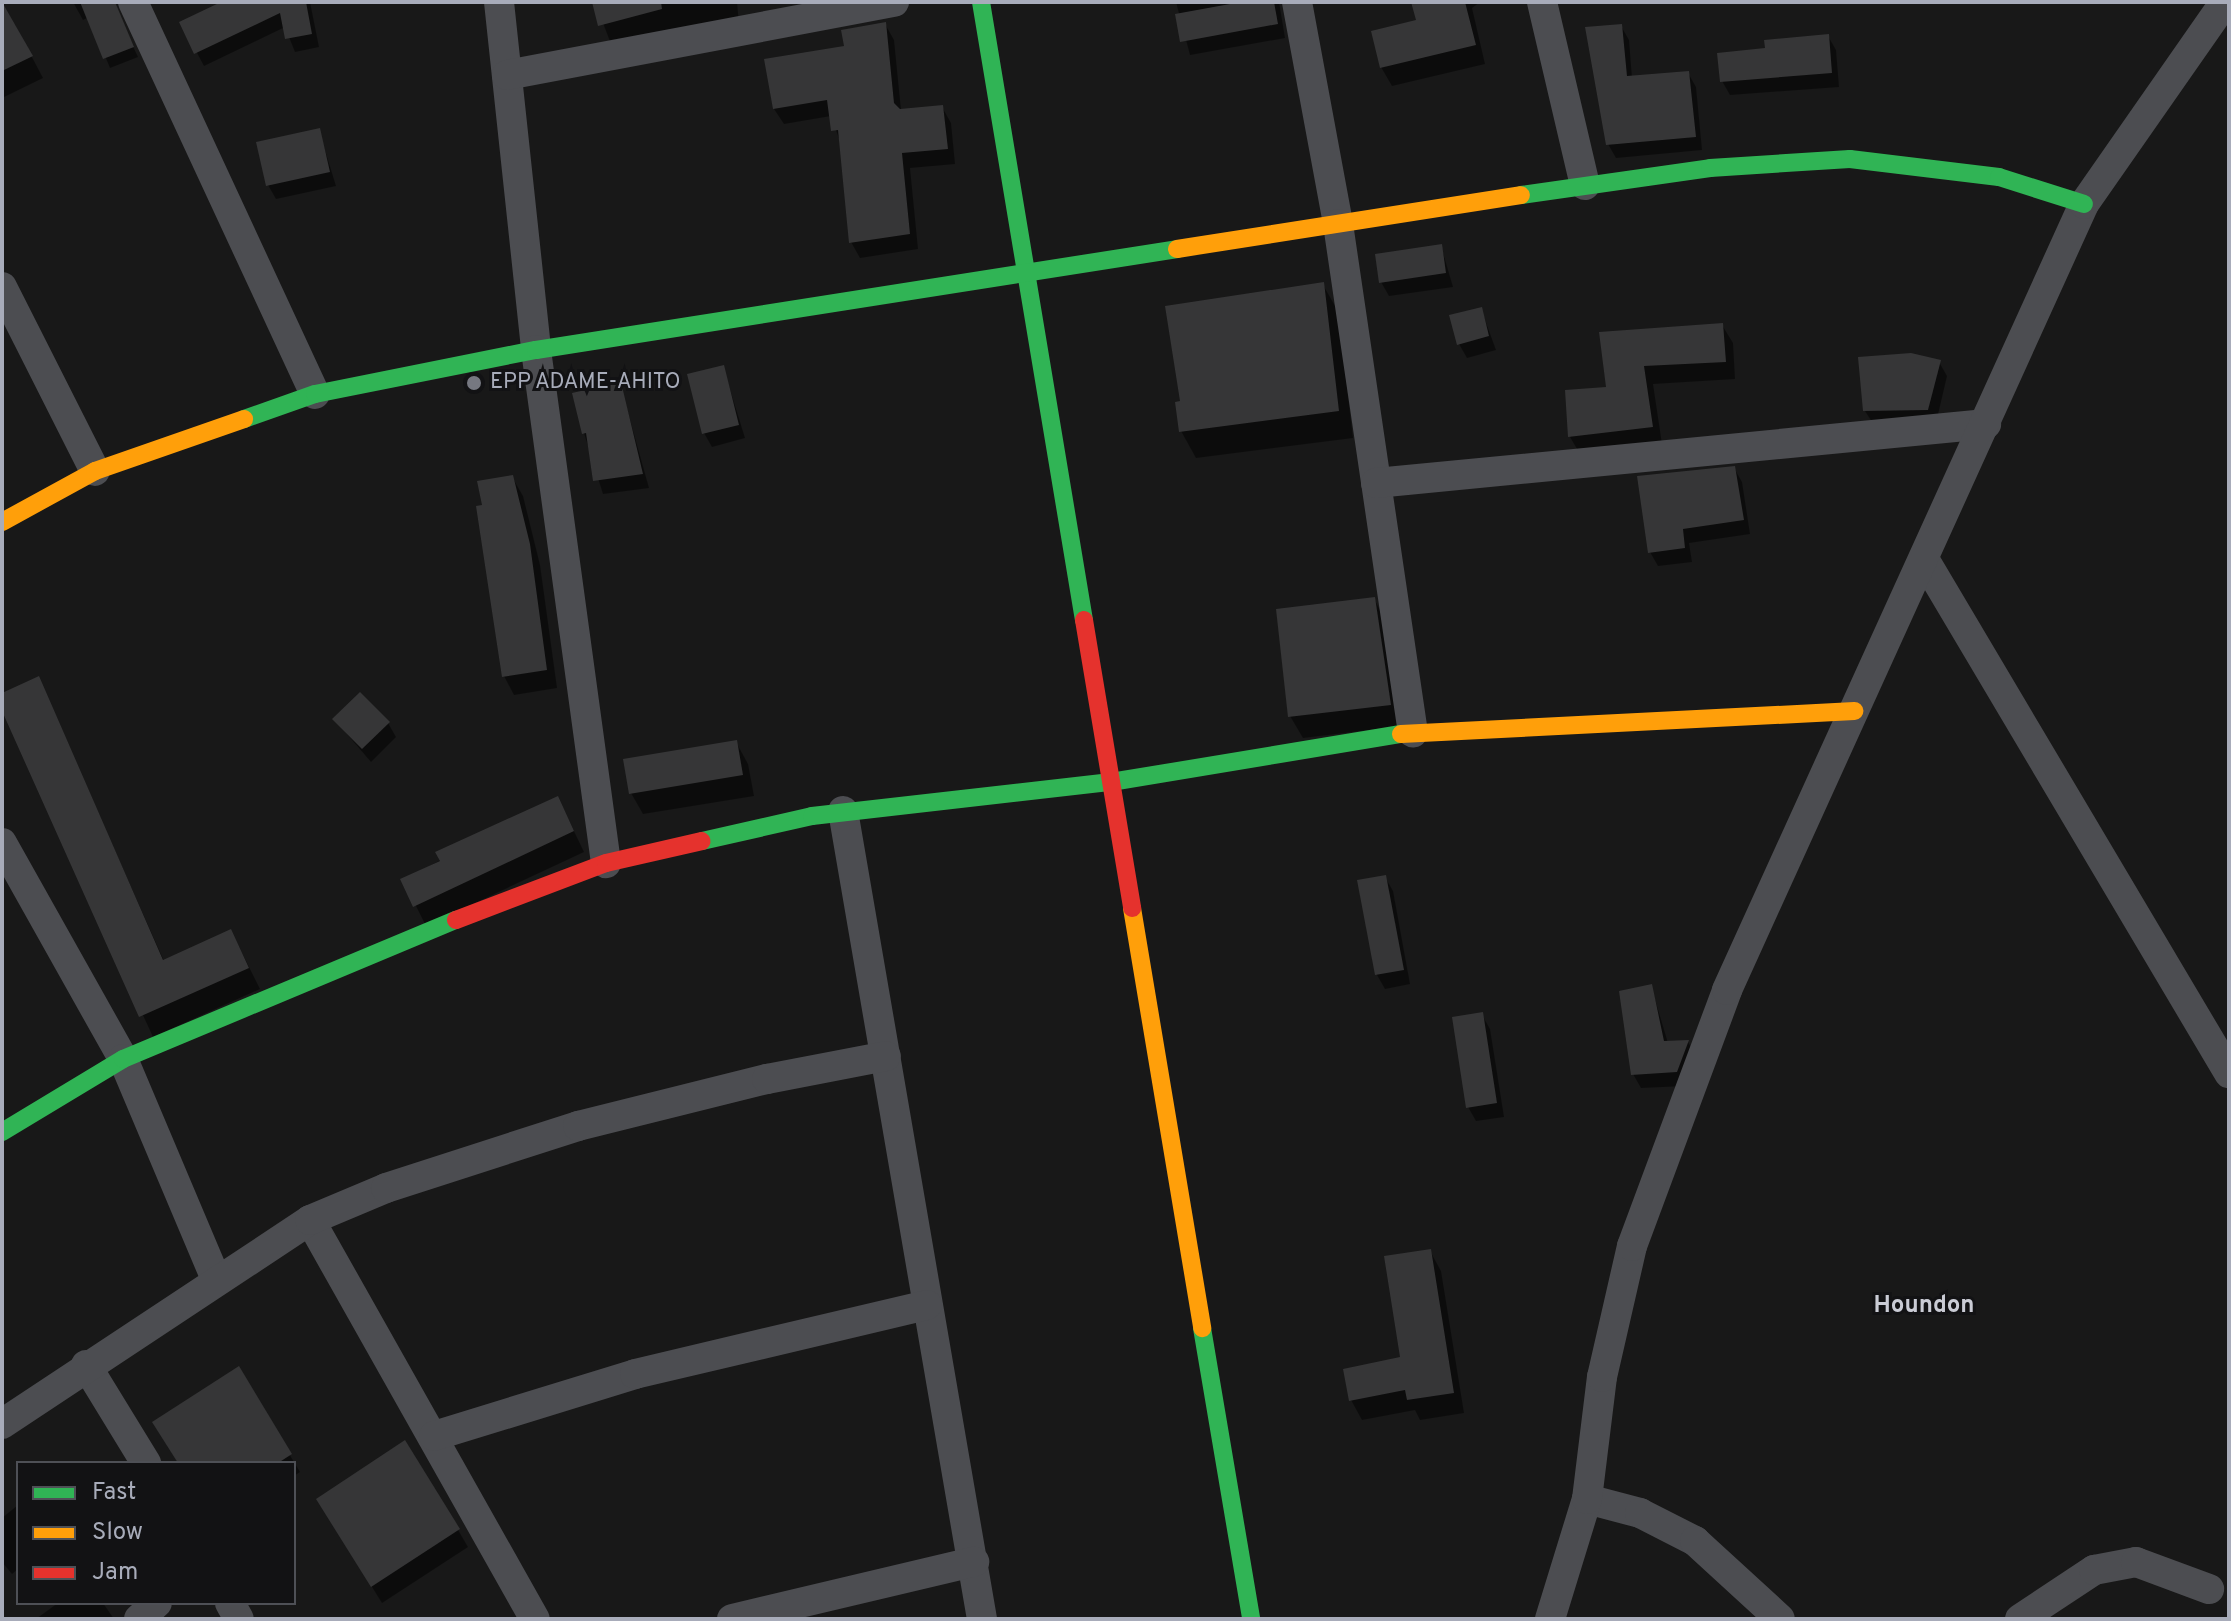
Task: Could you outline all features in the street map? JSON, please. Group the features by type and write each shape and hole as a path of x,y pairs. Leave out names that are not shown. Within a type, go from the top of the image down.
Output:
{"street":[{"path":"133,2 315,394"},
{"path":"499,2 536,350 606,863"},
{"path":"507,75 894,2"},
{"path":"981,2 1251,1619"},
{"path":"1297,2 1338,224 1413,733"},
{"path":"1542,2 1585,185"},
{"path":"1550,1619 1587,1499 1602,1377 1632,1246 1727,990 2084,204 2225,2"},
{"path":"2,522 95,471 315,394 536,350 1585,185 1710,168 1850,159 1999,177 2084,204"},
{"path":"2,287 95,471"},
{"path":"1376,483 1986,424"},
{"path":"1924,559 2220,1039 2229,1073"},
{"path":"2,1132 123,1059 278,991 606,863 843,811 1111,782 1368,736 1854,711"},
{"path":"843,811 982,1619"},
{"path":"2,843 123,1059 216,1279"},
{"path":"2,1424 86,1365 310,1220 386,1188 578,1126 767,1079 886,1056"},
{"path":"310,1220 535,1619"},
{"path":"434,1436 635,1374 927,1305"},
{"path":"86,1365 145,1461"},
{"path":"1587,1499 1640,1513 1695,1541 1780,1619"},
{"path":"732,1619 974,1562"},
{"path":"2020,1619 2094,1570 2136,1562 2209,1589"},
{"path":"139,1619 155,1605"}],"building":[{"path":"2,2 33,56 2,71"},
{"path":"80,2 115,2 134,47 103,59"},
{"path":"221,2 306,2 312,34 285,39 280,13 194,54 179,22"},
{"path":"592,2 661,2 662,9 598,26"},
{"path":"1241,2 1274,2 1278,24 1180,42 1175,14"},
{"path":"1411,2 1465,2 1476,45 1380,68 1371,31 1416,20"},
{"path":"886,22 894,103 900,109 943,105 948,149 902,153 910,234 849,243 838,130 831,131 827,100 773,109 764,59 844,46 841,30"},
{"path":"1622,24 1627,76 1689,71 1696,137 1606,145 1585,27"},
{"path":"1829,34 1832,73 1720,82 1717,53 1765,48 1764,40"},
{"path":"320,128 330,172 266,186 256,142"},
{"path":"1442,244 1446,273 1379,283 1375,254"},
{"path":"1324,282 1339,411 1179,432 1175,402 1180,401 1165,306"},
{"path":"1482,307 1489,336 1457,345 1449,315"},
{"path":"1723,323 1726,362 1644,366 1653,427 1568,437 1565,390 1606,387 1599,332"},
{"path":"1911,353 1941,360 1928,410 1863,411 1858,357"},
{"path":"724,365 739,425 702,434 687,374"},
{"path":"621,382 643,474 593,481 586,433 582,434 572,393"},
{"path":"1735,466 1744,520 1683,529 1685,548 1648,553 1637,476"},
{"path":"513,475 530,544 547,670 502,677 476,506 482,505 477,481"},
{"path":"1375,597 1391,705 1288,717 1276,609"},
{"path":"39,676 163,960 231,929 249,968 139,1017 2,711 2,693"},
{"path":"360,692 390,722 362,749 332,719"},
{"path":"737,740 743,775 629,794 623,759"},
{"path":"558,796 574,831 413,907 400,879 440,861 435,852"},
{"path":"1386,875 1404,970 1375,975 1357,880"},
{"path":"1652,984 1664,1041 1689,1040 1677,1072 1631,1075 1619,991"},
{"path":"1483,1012 1497,1103 1466,1108 1452,1017"},
{"path":"1431,1249 1454,1393 1407,1400 1405,1390 1349,1401 1343,1369 1400,1357 1384,1256"},
{"path":"239,1366 292,1454 281,1461 177,1461 152,1422"},
{"path":"405,1440 460,1529 371,1587 316,1499"}],"traffic: fast":[{"path":"981,2 1084,620"},
{"path":"1521,195 1710,168 1850,159 1999,177 2084,204"},
{"path":"244,419 315,394 536,350 1177,249"},
{"path":"702,841 812,816 1111,782 1401,734"},
{"path":"2,1132 123,1059 456,920"},
{"path":"1202,1328 1251,1619"}],"traffic: slow":[{"path":"1177,249 1521,195"},
{"path":"2,522 95,471 244,419"},
{"path":"1401,734 1854,711"},
{"path":"1132,908 1202,1328"}],"traffic: jam":[{"path":"1084,620 1132,908"},
{"path":"456,920 606,863 702,841"}],"place":[{"name":"EPP ADAME-AHITO","path":"474,383"}],"district":[{"name":"Houndon","path":"1924,1307"}]}
